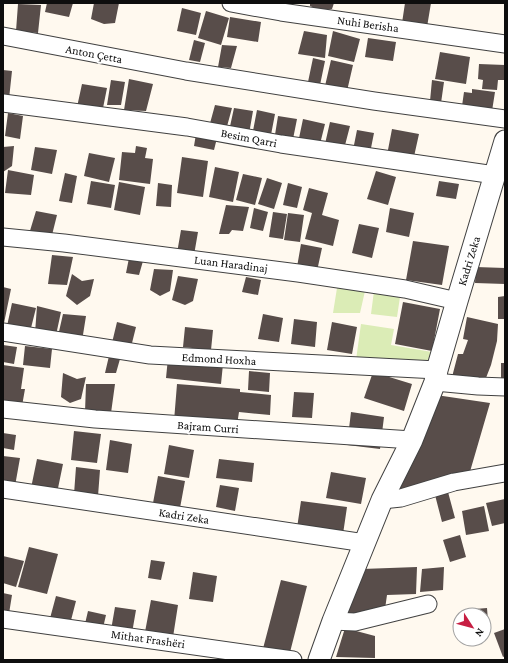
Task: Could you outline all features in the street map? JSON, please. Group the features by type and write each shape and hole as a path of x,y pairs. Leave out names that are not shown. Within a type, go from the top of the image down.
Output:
{"street":[{"name":"Nuhi Berisha","path":"231,3 281,12 505,44"},
{"name":"Anton Çetta","path":"3,36 186,71 374,101 505,119"},
{"name":"Besim Qarri","path":"3,103 187,127 281,144 495,175"},
{"name":"Kadri Zeka","path":"319,660 333,621 382,500 412,440 436,376 456,301 505,141"},
{"name":"Luan Haradinaj","path":"3,237 64,243 298,273 405,289 456,301"},
{"name":"Edmond Hoxha","path":"3,332 150,355 436,376"},
{"path":"436,376 478,386 505,387"},
{"name":"Bajram Curri","path":"3,409 94,419 412,440"},
{"path":"382,500 401,498 454,482 505,474"},
{"name":"Kadri Zeka","path":"3,489 365,543"},
{"path":"333,621 355,622 428,604"},
{"name":"Mithat Frashëri","path":"3,619 293,660"}],"green space":[{"path":"337,288 365,291 360,313 333,313"},
{"path":"374,291 400,297 397,317 371,314"},
{"path":"361,324 394,329 391,345 432,352 430,370 356,360"}],"building":[{"path":"47,3 73,3 69,17 45,12"},
{"path":"94,3 119,3 115,23 104,24 91,19"},
{"path":"310,3 334,3 332,9 322,11 310,6"},
{"path":"405,3 431,3 427,27 402,23"},
{"path":"18,4 41,5 38,33 16,31"},
{"path":"182,8 201,13 196,35 177,31"},
{"path":"206,11 229,18 221,45 198,38"},
{"path":"230,17 261,22 258,42 227,37"},
{"path":"304,31 327,35 325,58 298,54"},
{"path":"333,31 360,39 354,62 328,56"},
{"path":"368,38 396,42 393,61 365,57"},
{"path":"194,40 205,43 200,62 189,60"},
{"path":"222,45 237,46 231,68 218,67"},
{"path":"440,52 470,57 466,84 435,79"},
{"path":"313,58 325,61 320,85 308,82"},
{"path":"331,60 353,65 347,91 325,86"},
{"path":"479,64 505,65 504,80 498,80 497,90 482,89 483,80 478,79"},
{"path":"3,70 12,71 9,99 3,99"},
{"path":"129,79 153,84 146,111 124,110"},
{"path":"111,80 125,82 121,105 107,105"},
{"path":"432,80 444,82 441,103 430,101"},
{"path":"82,84 107,88 103,108 77,107"},
{"path":"472,89 495,92 492,111 462,106 464,92 472,93"},
{"path":"215,105 232,108 226,130 209,127"},
{"path":"234,108 253,111 249,134 229,131"},
{"path":"257,110 275,114 270,140 252,136"},
{"path":"8,113 23,116 20,139 5,136"},
{"path":"278,116 297,119 292,144 274,141"},
{"path":"303,119 325,124 319,148 298,143"},
{"path":"330,122 350,126 344,149 325,144"},
{"path":"392,129 419,134 413,161 387,155"},
{"path":"357,130 374,133 370,153 353,150"},
{"path":"196,134 217,138 214,150 194,146"},
{"path":"14,146 12,166 3,172 3,147"},
{"path":"136,146 147,148 145,158 153,159 150,184 119,180 122,152 135,153"},
{"path":"35,147 57,150 52,174 31,170"},
{"path":"89,153 115,158 109,182 84,176"},
{"path":"182,157 208,161 203,197 177,193"},
{"path":"215,167 239,172 233,202 209,197"},
{"path":"8,170 34,175 31,195 5,193"},
{"path":"376,171 396,177 388,205 367,199"},
{"path":"65,173 77,176 72,203 59,201"},
{"path":"243,174 262,178 255,205 236,200"},
{"path":"267,178 282,183 274,209 258,204"},
{"path":"91,181 115,185 111,208 87,204"},
{"path":"439,181 459,184 456,199 436,196"},
{"path":"119,182 145,187 140,215 114,210"},
{"path":"158,183 172,185 171,207 156,206"},
{"path":"288,183 302,187 297,208 283,205"},
{"path":"309,188 328,193 322,215 339,220 333,246 305,239 312,213 303,210"},
{"path":"226,205 249,207 243,231 232,230 229,234 219,234"},
{"path":"254,208 268,212 263,231 250,228"},
{"path":"390,208 414,213 409,237 386,232"},
{"path":"36,211 57,215 51,239 29,234"},
{"path":"273,212 287,214 283,239 269,237"},
{"path":"288,213 304,215 300,242 284,240"},
{"path":"359,224 379,228 372,258 352,253"},
{"path":"181,230 198,232 194,255 177,253"},
{"path":"413,241 449,246 442,285 406,280"},
{"path":"301,244 322,248 317,271 297,267"},
{"path":"52,255 73,257 67,285 48,284"},
{"path":"129,258 143,261 139,275 126,273"},
{"path":"476,267 505,268 505,284 475,283"},
{"path":"154,269 173,270 170,291 160,296 150,290"},
{"path":"72,274 82,281 94,279 90,296 77,305 66,296"},
{"path":"178,276 198,279 193,301 185,305 172,300"},
{"path":"246,277 261,280 258,295 242,292"},
{"path":"3,287 11,289 4,323 3,322"},
{"path":"505,296 505,319 498,319 498,297"},
{"path":"403,302 440,309 432,351 395,344"},
{"path":"12,303 36,308 30,332 7,326"},
{"path":"37,306 61,312 56,335 35,333"},
{"path":"63,314 86,316 82,341 58,336"},
{"path":"263,314 283,318 279,342 258,339"},
{"path":"467,317 498,324 497,341 491,365 484,383 452,377 458,354 463,354 468,340 463,339"},
{"path":"294,319 317,322 315,347 291,344"},
{"path":"117,322 136,327 131,347 111,347"},
{"path":"332,322 357,327 352,354 327,350"},
{"path":"185,327 213,330 211,350 183,347"},
{"path":"3,345 17,347 14,364 3,362"},
{"path":"25,346 52,349 50,368 23,365"},
{"path":"109,356 120,359 116,373 105,373"},
{"path":"168,358 223,364 221,384 166,378"},
{"path":"501,363 505,363 505,379 501,379"},
{"path":"3,365 24,368 21,389 25,389 22,406 3,403"},
{"path":"249,371 270,373 269,392 248,390"},
{"path":"373,372 412,384 404,411 364,398"},
{"path":"63,373 77,379 86,377 81,399 70,403 61,397"},
{"path":"86,384 115,384 111,413 85,412"},
{"path":"177,384 240,389 240,392 271,395 270,415 239,412 237,425 174,421"},
{"path":"294,392 314,393 312,418 292,417"},
{"path":"436,395 490,403 469,475 392,493"},
{"path":"351,412 384,417 380,449 347,445"},
{"path":"74,431 101,434 97,463 71,460"},
{"path":"3,433 16,435 14,450 3,448"},
{"path":"110,440 132,444 128,473 106,470"},
{"path":"169,445 194,450 189,478 164,474"},
{"path":"3,456 20,458 15,486 3,484"},
{"path":"37,459 63,464 57,493 31,488"},
{"path":"219,459 254,463 252,482 216,478"},
{"path":"76,467 100,470 98,496 74,494"},
{"path":"331,472 366,478 361,504 326,498"},
{"path":"158,476 185,481 180,508 153,503"},
{"path":"220,485 239,488 235,511 216,507"},
{"path":"448,492 455,518 442,522 435,495"},
{"path":"505,499 505,523 492,526 486,503"},
{"path":"301,501 347,507 343,534 297,528"},
{"path":"484,506 489,531 466,535 462,511"},
{"path":"460,535 466,557 450,562 443,540"},
{"path":"29,547 58,554 47,594 18,587"},
{"path":"3,556 24,561 16,587 3,583"},
{"path":"151,560 165,562 161,580 148,578"},
{"path":"417,567 416,594 387,595 385,609 347,615 362,569"},
{"path":"444,567 443,590 420,592 422,569"},
{"path":"193,572 217,576 213,602 189,599"},
{"path":"281,580 307,586 288,660 260,660"},
{"path":"3,593 12,595 7,626 3,625"},
{"path":"56,596 76,601 69,628 49,622"},
{"path":"151,600 178,605 173,637 145,632"},
{"path":"115,607 136,610 132,633 111,630"},
{"path":"88,611 106,615 102,632 84,628"},
{"path":"345,628 375,636 375,658 336,657"},
{"path":"505,629 505,656 503,657 494,633"}]}
